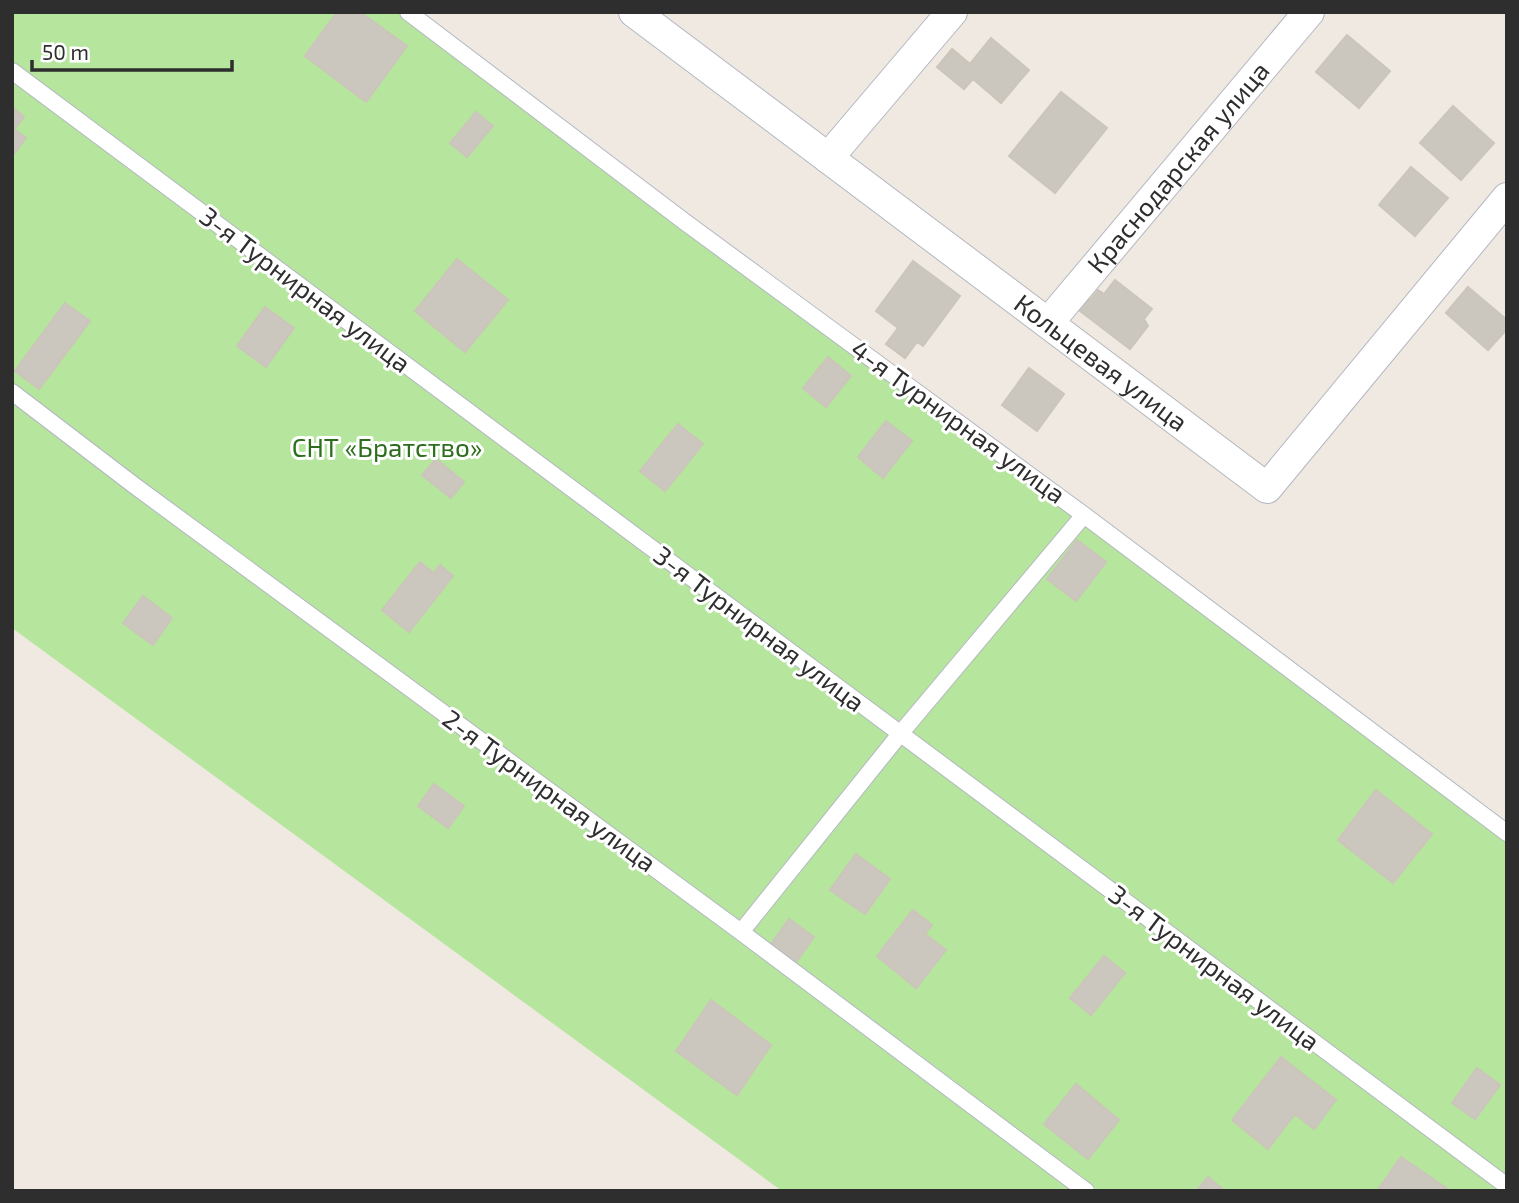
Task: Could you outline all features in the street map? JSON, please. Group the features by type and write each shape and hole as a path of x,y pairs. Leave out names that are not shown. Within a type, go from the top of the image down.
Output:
{"street":[{"name":"Кольцевая улица","path":"634,12 1267,488 1507,198"},
{"path":"828,158 952,12"},
{"name":"Краснодарская улица","path":"1048,323 1309,12"}],"lane":[{"name":"4-я Турнирная улица","path":"408,12 685,222 1084,515 1507,833"},
{"name":"3-я Турнирная улица","path":"12,71 1507,1186"},
{"name":"2-я Турнирная улица","path":"12,392 1086,1191"},
{"path":"741,932 900,734 1084,515"}],"green space":[{"name":"СНТ «Братство»","path":"12,12 416,12 1507,830 1507,1191 782,1191 12,628"}],"building":[{"path":"337,12 360,12 407,46 366,102 305,56"},
{"path":"1347,35 1390,71 1359,108 1316,72"},
{"path":"991,38 1029,70 1001,103 973,79 964,89 937,67 952,49 970,64"},
{"path":"1061,92 1107,128 1055,193 1009,156"},
{"path":"1453,106 1494,143 1461,180 1420,143"},
{"path":"12,107 24,117 14,129 26,138 12,156"},
{"path":"476,112 493,126 467,157 450,143"},
{"path":"1411,167 1448,198 1415,236 1379,205"},
{"path":"457,259 508,300 465,352 415,311"},
{"path":"913,261 960,296 923,346 917,342 905,358 886,344 898,328 876,311"},
{"path":"1115,280 1152,309 1144,319 1148,326 1130,349 1071,304 1080,292 1090,300 1098,290 1104,294"},
{"path":"1468,287 1507,320 1507,329 1488,350 1446,313"},
{"path":"65,303 90,321 39,389 15,371"},
{"path":"265,307 294,328 266,367 237,346"},
{"path":"828,357 851,376 826,407 803,388"},
{"path":"1029,368 1064,394 1037,431 1002,405"},
{"path":"886,421 912,441 883,478 858,457"},
{"path":"678,424 703,444 665,491 640,471"},
{"path":"436,459 464,482 451,498 422,475"},
{"path":"1077,540 1106,562 1076,601 1047,579"},
{"path":"420,562 434,573 440,565 453,576 409,632 382,610"},
{"path":"143,596 172,618 153,645 123,623"},
{"path":"434,784 464,806 448,828 418,806"},
{"path":"1376,790 1432,834 1393,883 1338,840"},
{"path":"856,854 890,879 865,914 830,890"},
{"path":"913,910 932,925 925,934 946,950 916,988 877,956"},
{"path":"789,919 814,937 794,965 769,947"},
{"path":"1104,956 1125,973 1091,1015 1070,998"},
{"path":"711,1000 771,1045 737,1095 676,1051"},
{"path":"1281,1057 1336,1100 1314,1129 1295,1114 1268,1149 1232,1120"},
{"path":"1477,1068 1500,1085 1475,1119 1452,1103"},
{"path":"1076,1084 1119,1120 1088,1159 1044,1124"},
{"path":"1401,1157 1449,1190 1377,1191"},
{"path":"1208,1177 1225,1191 1196,1191"}]}
